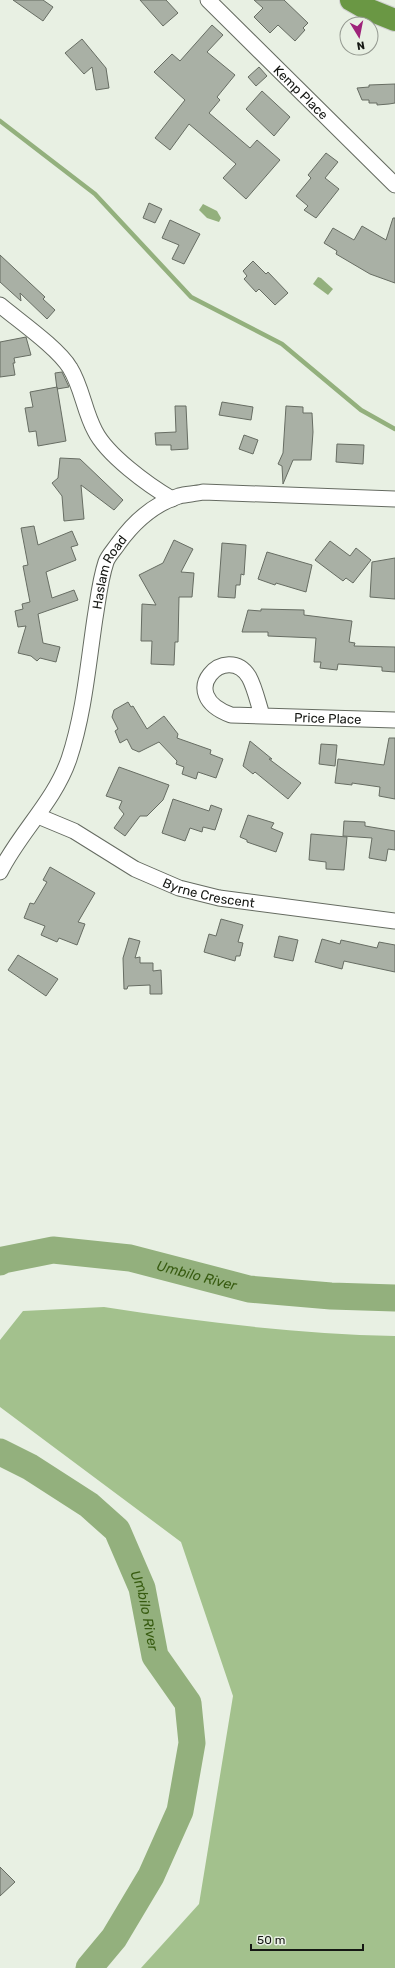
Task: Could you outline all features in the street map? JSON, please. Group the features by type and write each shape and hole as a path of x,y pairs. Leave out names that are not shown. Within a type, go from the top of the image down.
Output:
{"highway":[{"path":"351,0 365,8 395,20"}],"street":[{"name":"Kemp Place","path":"208,0 395,185"},
{"path":"0,305 59,354 70,368 95,431 106,447 157,490 172,499"},
{"name":"Haslam Road","path":"0,872 9,854 38,816 58,786 71,751 79,720 100,588 107,561 124,536 144,515 172,499 203,492 395,499"},
{"name":"Price Place","path":"262,715 395,720"},
{"name":"Byrne Crescent","path":"38,816 74,830 135,869 179,888 219,898 395,921"}],"shaded area":[{"path":"203,204 217,211 221,218 219,222 207,218 199,210"},
{"path":"318,277 333,289 328,295 313,284"},
{"path":"104,1307 177,1318 285,1330 395,1336 395,1968 141,1968 199,1904 233,1696 181,1542 0,1407 0,1340 23,1311"}],"building":[{"path":"13,0 43,0 53,7 43,21"},
{"path":"140,0 166,0 178,13 163,26"},
{"path":"254,0 284,0 308,23 303,28 305,30 295,41 278,25 270,33 254,17 263,8"},
{"path":"212,25 223,35 207,52 235,75 217,97 220,100 209,113 250,148 257,140 280,160 246,199 223,178 236,164 189,124 170,150 155,138 185,100 154,72 172,54 180,61"},
{"path":"82,39 106,68 109,88 96,90 92,67 84,74 65,53"},
{"path":"259,67 267,76 256,86 248,77"},
{"path":"395,84 395,103 389,104 377,105 377,103 369,103 369,100 362,100 357,88 369,87 369,85"},
{"path":"262,91 290,117 274,136 246,109"},
{"path":"326,153 338,162 325,178 339,189 316,218 304,210 308,206 296,196 311,178 308,175"},
{"path":"149,203 162,209 155,223 143,218"},
{"path":"393,218 395,218 395,283 370,274 336,254 337,251 324,243 333,228 354,240 362,226 386,240"},
{"path":"170,220 200,234 184,264 172,259 179,245 162,238"},
{"path":"0,255 45,297 43,299 55,310 47,319 20,293 21,301 0,282"},
{"path":"253,261 266,274 268,272 288,293 275,305 259,289 256,292 244,279 247,276 243,271"},
{"path":"26,337 31,355 14,358 15,363 13,363 15,375 0,377 0,342"},
{"path":"62,372 69,387 57,389 55,373"},
{"path":"57,387 66,441 38,446 36,431 29,432 25,408 33,407 30,392"},
{"path":"222,402 253,407 251,420 219,415"},
{"path":"175,406 186,406 188,449 171,450 171,445 156,445 155,433 176,432"},
{"path":"286,406 303,407 303,413 312,413 313,432 311,460 293,460 283,484 282,466 278,464 283,453"},
{"path":"244,435 258,440 253,454 239,449"},
{"path":"337,444 364,445 363,464 336,462"},
{"path":"60,458 80,459 123,500 114,510 81,485 84,519 64,521 62,496 52,483 58,478"},
{"path":"34,526 38,545 72,531 78,545 71,547 76,560 46,572 52,598 74,590 78,600 38,614 43,643 60,647 56,662 40,658 37,661 31,656 18,653 26,626 18,627 15,611 23,609 22,604 30,602 23,566 28,565 21,528"},
{"path":"174,540 193,549 181,572 194,573 192,597 179,597 178,642 175,642 174,665 151,664 152,641 141,641 142,604 156,605 139,575 163,563"},
{"path":"330,541 350,556 356,548 371,560 353,583 346,578 343,581 315,560"},
{"path":"222,543 246,545 244,575 241,574 240,585 236,585 235,598 218,597"},
{"path":"267,552 312,565 306,592 276,583 275,585 258,579"},
{"path":"395,558 395,599 370,597 372,562"},
{"path":"261,609 304,610 304,615 352,621 349,642 355,643 354,646 395,647 395,672 382,671 382,667 338,664 337,670 320,668 321,662 314,662 316,638 268,636 268,632 242,632 248,610 261,611"},
{"path":"128,702 131,707 133,706 147,729 164,716 178,734 177,738 211,750 210,754 223,759 216,778 198,772 196,779 182,774 184,767 176,764 177,761 159,742 139,752 132,749 127,739 120,743 115,731 118,729 112,717 114,710"},
{"path":"389,738 395,738 395,799 379,796 380,787 352,783 352,785 335,783 338,759 384,765"},
{"path":"250,741 272,759 269,759 301,783 288,799 255,772 253,774 243,766"},
{"path":"321,744 337,745 335,766 319,764"},
{"path":"119,767 169,785 163,800 147,816 140,816 125,836 114,828 124,814 119,808 122,801 106,796"},
{"path":"173,799 209,811 211,805 222,809 215,830 203,827 202,832 190,828 185,841 162,833"},
{"path":"248,815 274,823 271,828 283,833 276,852 247,842 247,840 240,837"},
{"path":"344,821 365,822 365,826 395,831 395,850 388,849 386,861 369,858 372,838 343,836"},
{"path":"311,834 347,837 344,870 326,869 326,862 309,860"},
{"path":"50,867 95,893 78,922 85,924 77,945 59,938 57,942 41,935 45,926 24,918 30,903 34,904 47,882 43,880"},
{"path":"221,919 243,925 238,942 243,943 240,956 236,956 235,961 204,952 209,934 216,936"},
{"path":"279,936 298,940 293,961 274,957"},
{"path":"129,938 140,941 135,958 140,957 140,963 153,963 153,971 161,970 162,994 150,994 150,985 128,986 127,989 124,989 123,958"},
{"path":"322,939 340,944 341,940 377,948 379,942 395,945 395,972 344,961 342,969 315,962"},
{"path":"18,955 58,979 46,996 8,970"},
{"path":"0,1867 15,1882 0,1896"}],"waterway":[{"path":"0,121 95,194 191,297 282,344 361,410 395,429"},
{"name":"Umbilo River","path":"0,1262 3,1260 53,1250 130,1258 249,1289 331,1296 395,1298"},
{"name":"Umbilo River","path":"0,1452 30,1467 89,1505 117,1530 142,1588 155,1656 188,1703 192,1743 180,1811 151,1876 114,1938 89,1968"}]}
